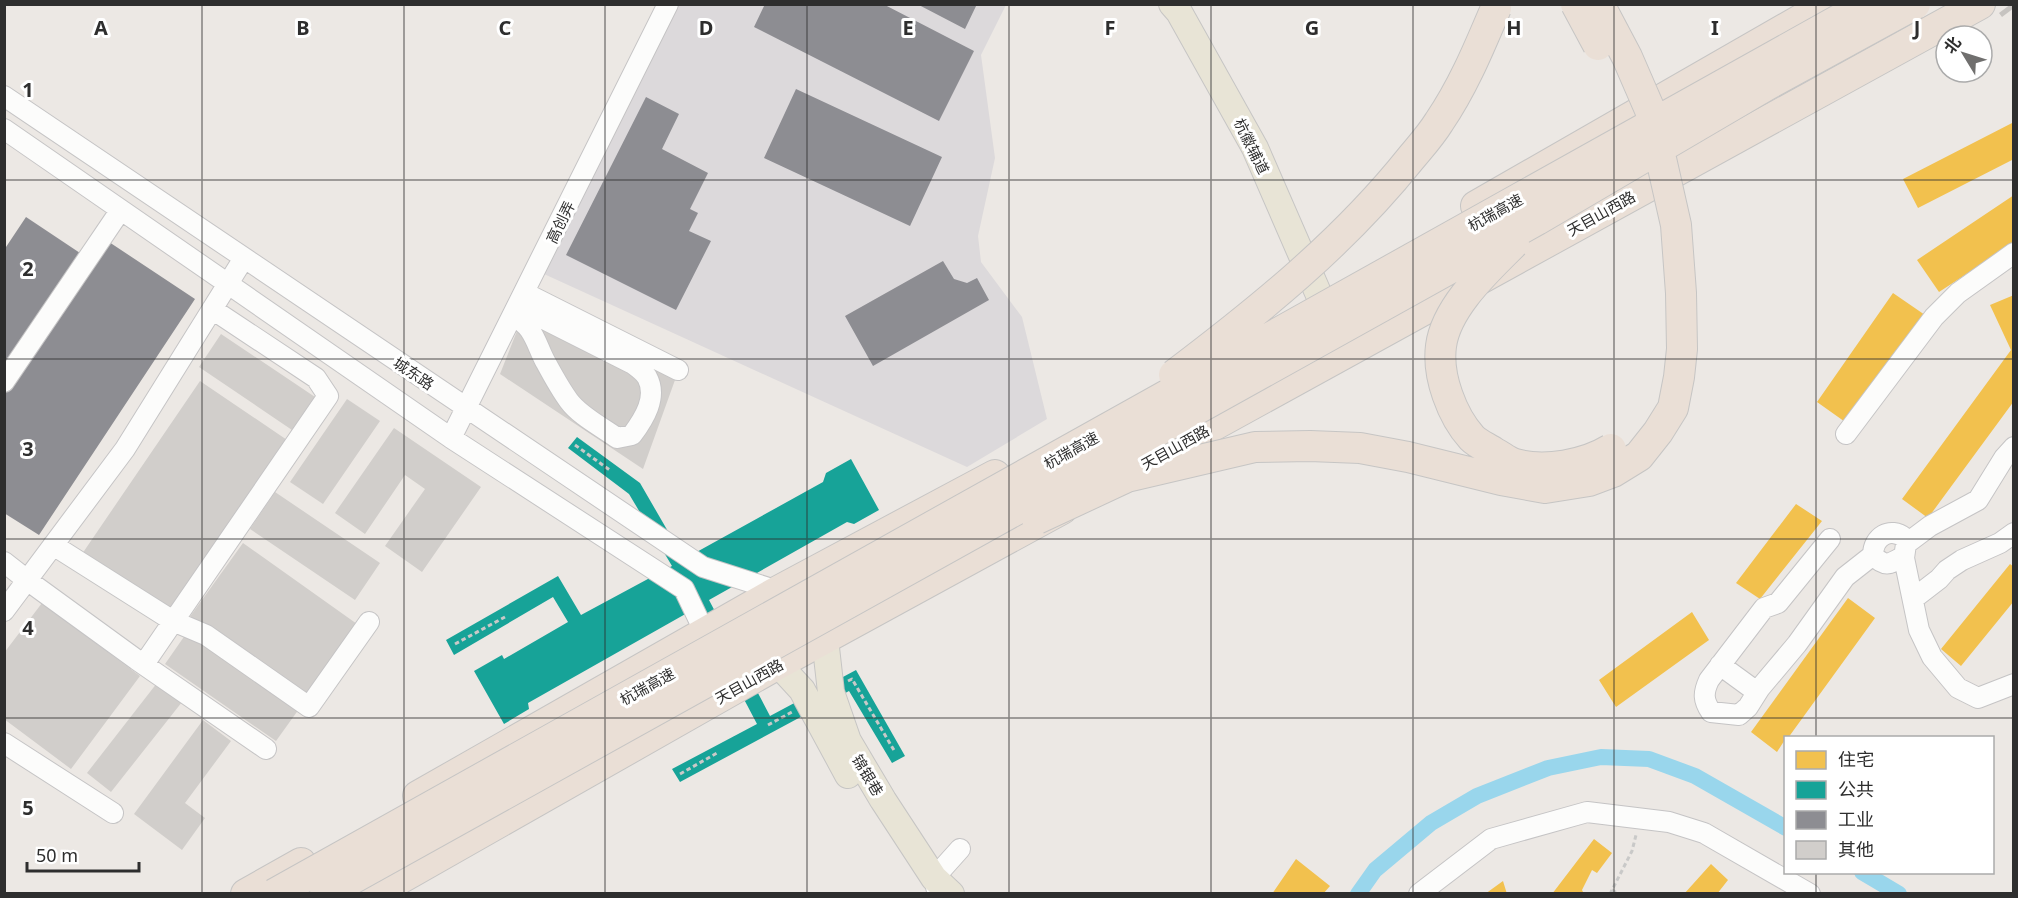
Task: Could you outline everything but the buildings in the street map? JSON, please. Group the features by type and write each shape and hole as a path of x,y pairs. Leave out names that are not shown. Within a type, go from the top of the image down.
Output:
{"highway":[{"path":"1537,220 1489,268 1456,307 1440,346 1442,375 1448,397 1458,420 1474,440 1513,464 1545,468 1583,461 1605,453 1625,440 1641,422 1653,400 1662,348 1657,228 1630,116 1609,65 1576,4"},
{"path":"822,629 1127,477 1255,447 1360,448 1545,488 1589,481 1613,472 1639,456 1658,432 1672,408 1679,378 1682,349 1677,225 1650,110 1627,57 1599,4"},
{"path":"246,894 778,591 1149,393 1828,4"},
{"name":"杭瑞高速","path":"274,894 1867,4"},
{"name":"杭瑞高速","path":"325,894 822,629 1537,220 1767,85 1915,4"},
{"name":"天目山西路","path":"373,894 778,664 822,629 1980,4"},
{"path":"1087,441 1273,298 1343,233 1390,184 1439,123 1472,66 1496,6"}],"main road":[{"name":"杭徽辅道","path":"1172,4 1179,12 1255,148 1319,295"},
{"name":"锦银巷","path":"822,629 831,692 848,741 940,890"},
{"name":"锦银巷","path":"778,664 802,690 867,808 940,890"}],"street":[{"name":"高创弄","path":"451,438 668,4"},
{"name":"城东路","path":"4,96 703,567 778,591 822,629"},
{"path":"4,129 451,438 684,589 705,633 778,664"},
{"path":"4,382 120,211"},
{"path":"1846,434 1934,317 1958,293 2013,253"},
{"path":"4,611 125,449 244,258"},
{"path":"519,305 633,364 647,376 651,394 646,416 632,435 617,438 570,403 544,360 536,338 521,320 519,305"},
{"path":"519,305 678,370"},
{"path":"144,664 328,396 316,378 212,309"},
{"path":"2013,447 1978,500 1930,526 1905,550 1889,564 1879,562 1873,555 1873,545 1879,537 1890,532 1898,532 1905,538 1905,550 1919,630 1932,657 1958,688 1978,698 2013,684"},
{"path":"1913,599 1962,560 2000,543 2013,533"},
{"path":"1830,539 1778,603 1764,608 1709,680 1704,692 1705,703 1711,712 1739,715 1797,644 1845,577 1873,555"},
{"path":"53,545 173,621 206,635 309,707 369,622"},
{"path":"4,562 266,749"},
{"path":"1720,665 1757,692"},
{"path":"4,744 113,813"},
{"path":"1419,894 1491,839 1587,812 1640,818 1669,831 1704,833 1810,894"},
{"path":"940,890 960,849"}],"path":[{"path":"575,445 611,471"},
{"path":"455,644 505,617"},
{"path":"874,717 896,753"},
{"path":"680,774 717,753"},
{"path":"1619,894 1611,892 1632,851 1640,818"}],"shaded area":[{"path":"678,5 1006,5 981,55 995,158 978,236 981,262 1022,317 1047,419 967,467 544,274"}],"waterway":[{"path":"1358,894 1375,870 1431,823 1477,796 1548,768 1601,757 1649,759 1695,776 1784,827"},
{"path":"1865,874 1899,894"}],"tunnel":[{"path":"2011,4 2014,8"}]}
